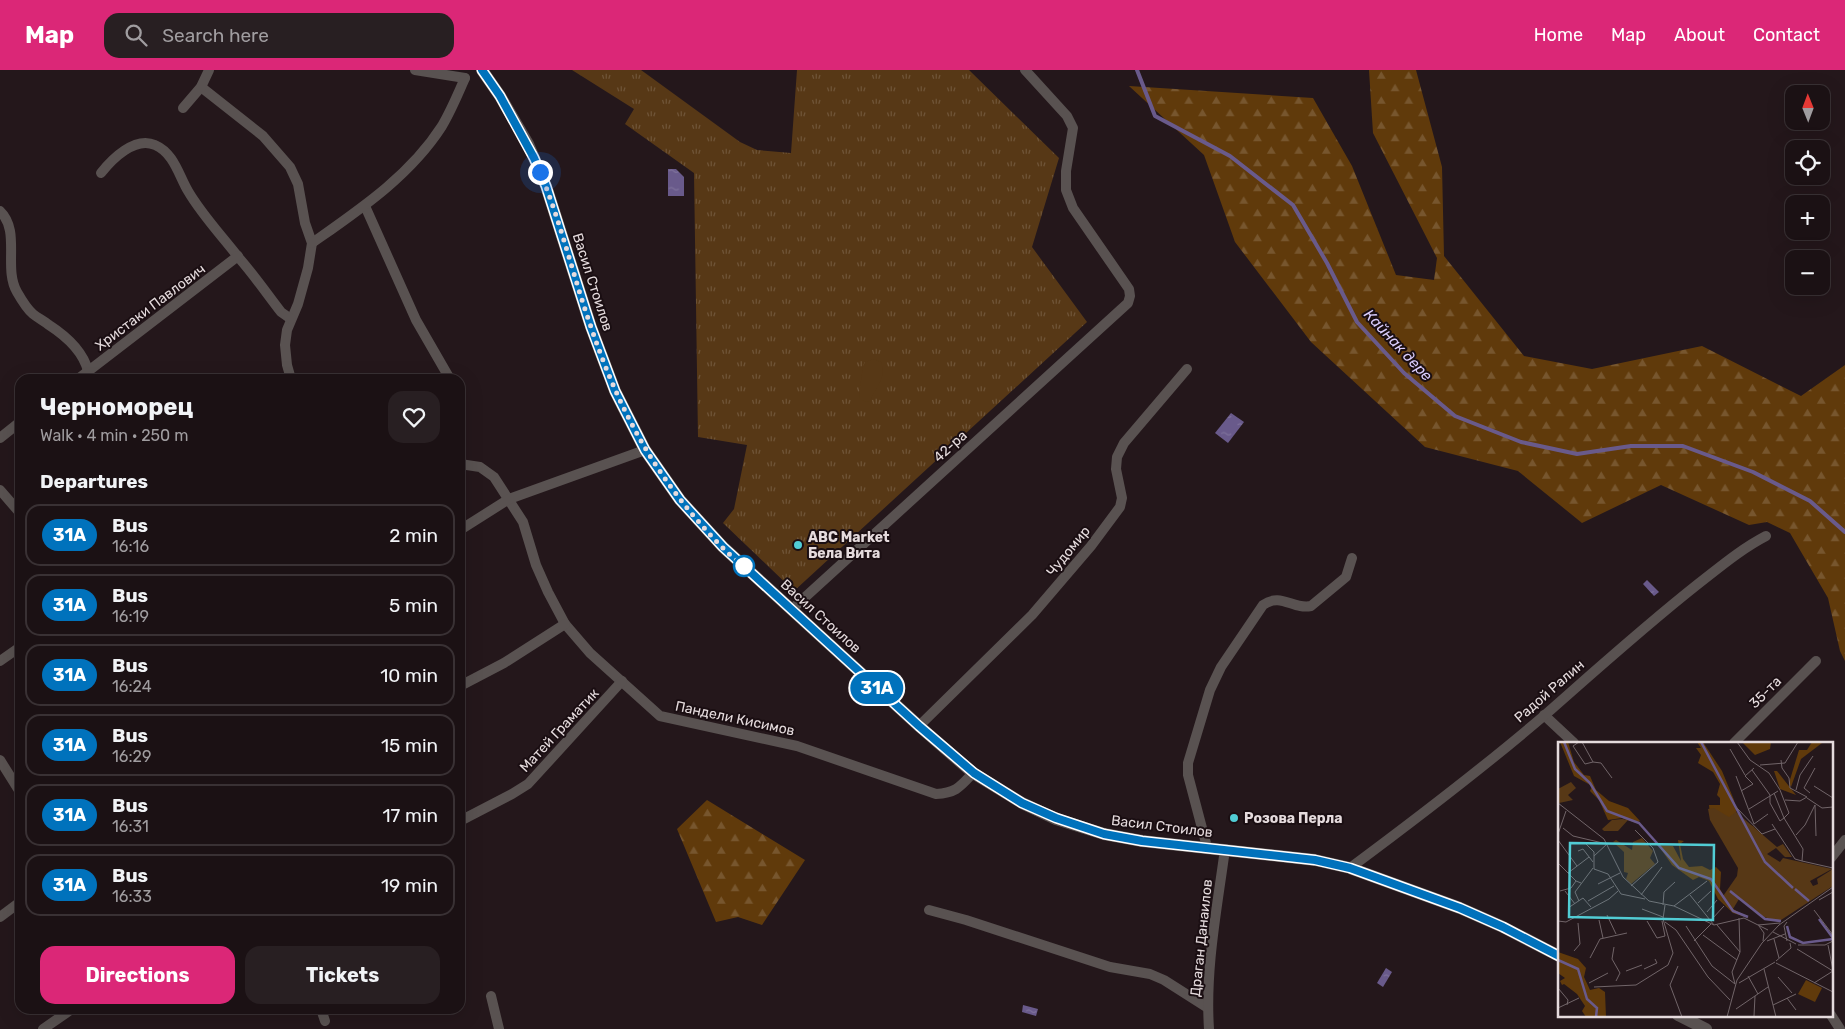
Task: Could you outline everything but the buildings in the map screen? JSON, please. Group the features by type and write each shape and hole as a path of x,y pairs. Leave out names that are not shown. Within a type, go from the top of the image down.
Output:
{"street":[{"path":"183,108 201,87 208,70"},
{"path":"415,70 466,78 482,70"},
{"name":"Васил Стоилов","path":"482,70 500,96 528,144 546,186 591,327 611,382 645,450 680,500 706,530 791,610 974,773 1022,803 1081,828 1121,838 1315,860 1350,868 1460,908 1503,927 1558,955"},
{"name":"42-ра","path":"791,610 1128,303 1129,289 1073,208 1066,190 1066,171 1073,128 1067,116 1024,70"},
{"path":"312,242 365,206 412,164 442,126 466,78"},
{"path":"201,87 263,136 290,167 298,184 304,223 312,242 308,268 298,304 287,330 285,345 289,374"},
{"path":"101,173 110,162 126,150 140,144 156,145 170,158 180,172 188,190 224,239 282,312 291,319"},
{"path":"365,206 416,320 447,374"},
{"path":"0,211 6,216 10,228 12,277 16,292 33,314 60,332 77,349 86,363 88,371"},
{"name":"Христаки Павлович","path":"84,374 238,256"},
{"name":"Чудомир","path":"919,726 1032,615 1091,546 1120,507 1122,498 1116,469 1117,457 1124,444 1187,369"},
{"path":"0,438 15,426"},
{"path":"465,527 509,499 645,450"},
{"name":"Пандели Кисимов","path":"465,465 489,472 509,499 523,522 536,565 565,624 590,653 660,716 798,746 936,794 948,794 974,773"},
{"path":"0,490 15,507"},
{"name":"Радой Ралин","path":"1350,868 1404,828 1544,715 1609,657 1684,595 1749,544 1766,536"},
{"path":"1208,847 1188,775 1188,763 1210,690 1221,667 1263,604 1270,600 1276,600 1304,608 1311,606 1346,576 1352,558"},
{"path":"465,683 504,663 565,624"},
{"path":"0,660 15,650"},
{"name":"35-та","path":"1735,742 1816,661"},
{"name":"Матей Граматик","path":"465,818 528,784 622,681"},
{"path":"1544,715 1573,742"},
{"path":"0,760 15,784"},
{"path":"1832,857 1845,840"},
{"name":"Драган Данаилов","path":"1209,1029 1208,1008 1212,944 1225,849"},
{"path":"0,917 15,906"},
{"path":"929,910 1110,966 1150,974 1164,980 1208,1008"},
{"path":"490,996 499,1029"},
{"path":"43,1029 65,1014"},
{"path":"323,1014 325,1021"},
{"path":"1680,1016 1706,1029"}],"green space":[{"path":"572,70 641,70 740,142 757,150 791,153 797,70 969,70 1059,158 1032,247 1087,322 794,591 723,523 734,509 747,445 698,437 694,173 625,124 634,109"},
{"path":"1369,70 1416,70 1442,167 1444,256 1524,356 1592,369 1702,346 1801,396 1845,365 1845,661 1840,651 1828,598 1790,533 1767,522 1749,525 1661,485 1582,523 1518,471 1425,447 1311,342 1235,242 1204,155 1129,86 1313,98 1352,166 1396,275 1434,280 1437,258 1373,133"},
{"path":"874,359 881,362 883,373 870,401 866,402 860,399 859,395 863,366 865,362"},
{"path":"707,800 805,860 762,925 738,917 716,922 677,829"}],"water":[{"path":"668,169 676,169 684,177 684,196 668,196"},
{"path":"1231,413 1244,422 1228,443 1215,433"},
{"path":"1647,580 1659,592 1654,596 1643,584"},
{"path":"1386,968 1392,972 1383,987 1377,983"},
{"path":"1023,1005 1038,1009 1036,1016 1022,1012"}],"waterway":[{"name":"Кайнак дере","path":"1137,70 1155,116 1230,156 1293,205 1327,263 1357,322 1404,373 1455,416 1521,442 1577,454 1631,446 1683,446 1753,472 1810,501 1845,532"}],"bus line":[{"name":"31А","path":"482,70 500,96 528,144 546,186 591,327 615,391 645,450 680,500 723,547 919,726 974,773 1022,803 1081,828 1104,834 1142,841 1315,860 1350,868 1460,908 1503,927 1558,955"}],"place":[{"name":"ABC Market Бела Вита","path":"798,545"},
{"name":"Розова Перла","path":"1234,818"}],"route":[{"path":"540,172 574,270 591,327 615,391 645,450 680,500 706,530 744,566"}]}
